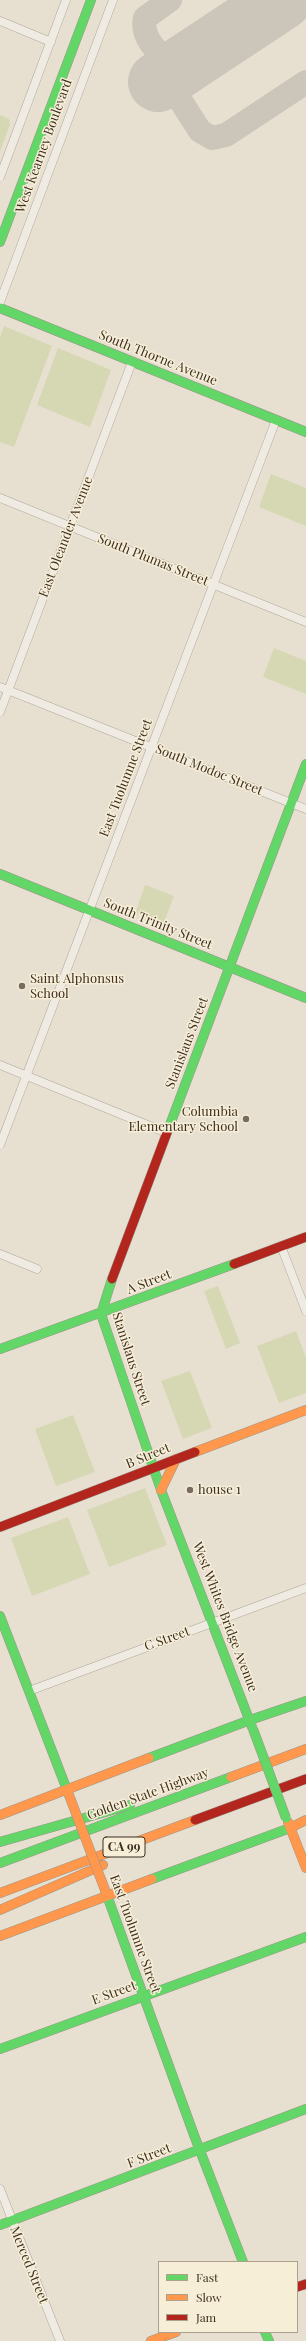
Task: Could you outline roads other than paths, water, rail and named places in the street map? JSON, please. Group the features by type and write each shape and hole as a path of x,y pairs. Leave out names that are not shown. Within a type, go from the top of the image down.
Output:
{"main road":[{"name":"West Kearney Boulevard","path":"0,242 91,0"},
{"name":"South Thorne Avenue","path":"0,308 306,432"},
{"name":"Stanislaus Street","path":"155,1468 101,1314 106,1295 306,764"},
{"name":"South Trinity Street","path":"0,874 306,998"},
{"name":"A Street","path":"0,1349 101,1314 306,1237"},
{"name":"B Street","path":"0,1527 306,1410"},
{"path":"161,1490 176,1459"},
{"name":"West Whites Bridge Avenue","path":"155,1468 161,1490 214,1622 290,1828"},
{"name":"East Tuolumne Street","path":"0,1616 106,1893 200,2150 244,2261"},
{"path":"0,1815 68,1792 251,1725 306,1701"},
{"name":"Golden State Highway","path":"0,1863 306,1749"},
{"path":"0,1842 232,1777"},
{"name":"CA 99","path":"0,1893 306,1779"},
{"path":"0,1910 248,1801"},
{"path":"0,1936 106,1893 290,1828 306,1820"},
{"path":"290,1828 306,1868"},
{"name":"E Street","path":"0,2050 306,1937"},
{"name":"F Street","path":"0,2225 306,2109"},
{"path":"151,2341 173,2333"}],"street":[{"path":"0,176 66,0"},
{"name":"West Kearney Boulevard","path":"0,302 113,0"},
{"path":"0,21 51,42"},
{"name":"East Oleander Avenue","path":"0,712 132,362"},
{"name":"East Tuolumne Street","path":"0,1145 276,420"},
{"name":"South Plumas Street","path":"0,498 306,622"},
{"name":"South Modoc Street","path":"0,687 306,810"},
{"path":"0,1065 167,1134"},
{"path":"281,1246 306,1311"},
{"path":"0,1254 37,1269"},
{"name":"C Street","path":"29,1690 306,1588"},
{"name":"Merced Street","path":"0,2189 60,2341"}],"place":[{"name":"Saint Alphonsus School","path":"22,986"},
{"name":"Columbia Elementary School","path":"246,1119"},
{"name":"house 1","path":"190,1490"}]}
